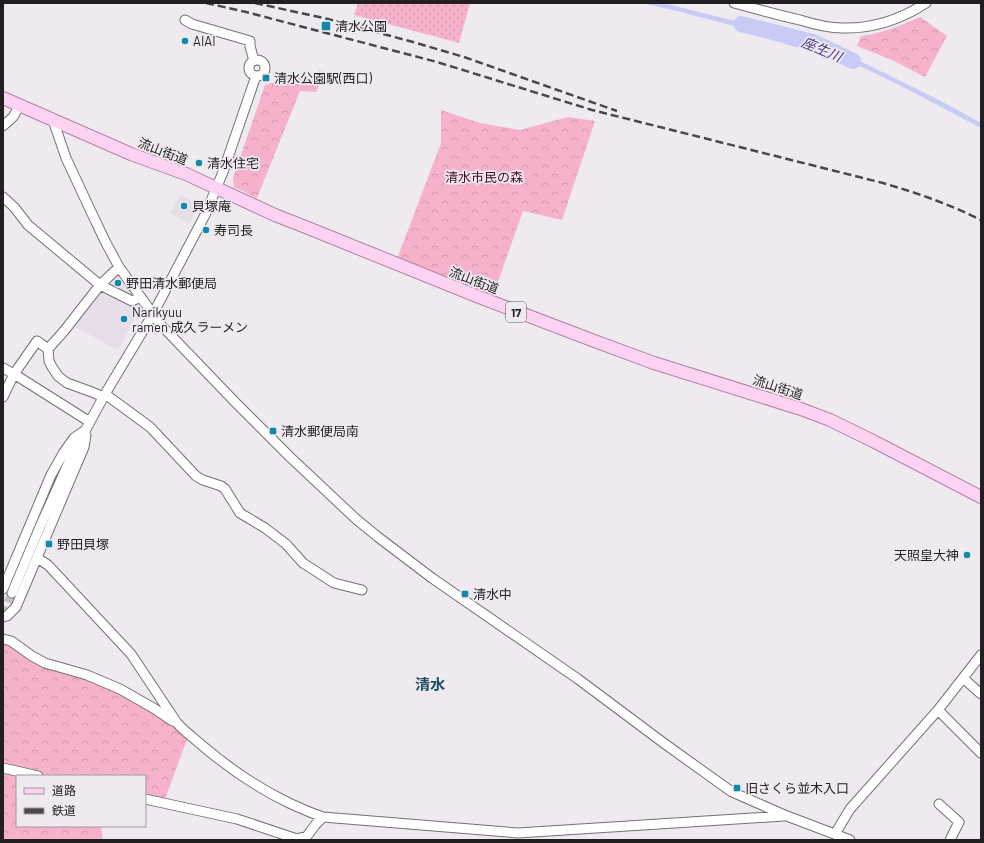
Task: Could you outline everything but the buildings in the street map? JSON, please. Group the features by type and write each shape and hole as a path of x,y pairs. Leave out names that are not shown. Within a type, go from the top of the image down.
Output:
{"main road":[{"name":"流山街道","path":"3,98 131,154 186,174 275,215 352,247 528,316 654,363 794,407 830,420 981,497"}],"street":[{"path":"734,3 817,25 841,28 860,28 899,18 926,3"},
{"path":"12,594 72,455 104,396 152,314 205,215 256,76 264,72 265,66 262,62 254,61 250,41 192,24 185,20"},
{"path":"3,126 13,117 20,105"},
{"path":"53,120 66,158 106,243 119,267 152,314 234,402 356,519 432,578 578,679 732,792 787,816 850,840"},
{"path":"3,197 14,207 28,225 100,285 132,301 141,298"},
{"path":"119,267 100,285 48,349 49,361 58,376 67,383 104,396 150,427 196,476 225,489 240,513 265,528 286,544 303,563 334,583 362,590"},
{"path":"3,397 14,374 37,341 48,349"},
{"path":"3,368 88,425"},
{"path":"3,617 7,616 16,607 84,447 88,425"},
{"path":"3,589 51,475 74,438 88,425"},
{"path":"37,558 48,565 131,654 184,730 223,763 247,780 311,814 323,817 518,834 787,816"},
{"path":"3,639 11,642 45,663 88,676 120,689 171,720 177,722"},
{"path":"835,834 850,809 938,710 981,655"},
{"path":"963,678 981,694"},
{"path":"938,710 981,753"},
{"path":"3,768 34,775"},
{"path":"146,799 237,819 297,839 307,836 323,817"},
{"path":"939,804 959,822 950,840"}],"shaded area":[{"path":"180,195 199,205 189,224 170,213"},
{"path":"117,270 135,295 129,297 104,284"},
{"path":"99,290 105,290 136,306 138,314 118,350 71,325"}],"green space":[{"path":"358,3 470,3 459,43 354,15"},
{"path":"920,17 947,36 925,77 892,60 857,46 861,36 891,29"},
{"path":"319,70 324,72 316,92 300,91 257,198 234,187 233,178 265,85 299,74 315,78"},
{"name":"清水市民の森","path":"441,110 480,123 520,130 568,117 595,121 562,220 523,211 493,296 397,259 441,143"},
{"path":"3,637 19,652 106,685 150,708 188,737 165,799 146,795 146,775 16,775 16,827 101,827 103,840 3,840"}],"water":[{"path":"642,3 663,3 747,24 844,55 864,63 941,101 981,123 981,128 862,67 818,52 769,39 745,29"}],"waterway":[{"name":"座生川","path":"741,24 813,42 853,61"}],"tunnel":[{"path":"3,615 12,593"}],"railway":[{"path":"206,3 437,62 592,110 883,183 933,199 981,220"},
{"path":"255,3 328,19 464,57 617,111"}],"place":[{"name":"清水公園","path":"326,26"},
{"name":"AIAI","path":"185,41"},
{"name":"清水公園駅(西口)","path":"266,78"},
{"name":"清水住宅","path":"199,163"},
{"name":"貝塚庵","path":"184,206"},
{"name":"寿司長","path":"206,230"},
{"name":"野田清水郵便局","path":"118,283"},
{"name":"Narikyuu ramen 成久ラーメン","path":"124,319"},
{"name":"清水郵便局南","path":"273,431"},
{"name":"野田貝塚","path":"49,544"},
{"name":"天照皇大神","path":"967,555"},
{"name":"清水中","path":"465,594"},
{"name":"旧さくら並木入口","path":"737,788"}],"district":[{"name":"清水","path":"430,684"}]}
